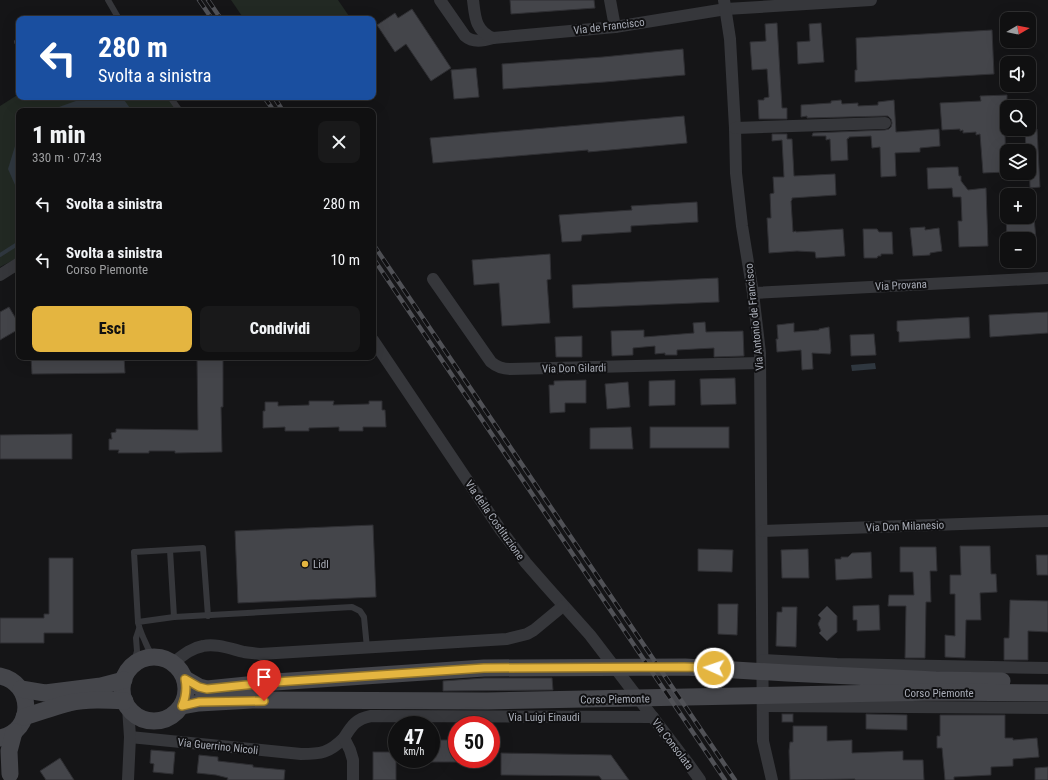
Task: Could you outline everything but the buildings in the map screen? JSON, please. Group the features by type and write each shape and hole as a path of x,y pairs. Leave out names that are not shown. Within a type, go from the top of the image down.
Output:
{"main road":[{"path":"159,657 173,663 185,679 185,699 182,706 176,713 167,718 154,721 140,718 126,704 123,693 124,680 127,672 133,665 143,659 159,657"},
{"name":"Corso Piemonte","path":"185,679 199,687 207,689 276,682 484,668 677,667 1048,693"},
{"path":"0,676 9,678 14,682 21,689 26,701 22,723 7,735 10,751 11,777"},
{"path":"21,689 45,693 101,686 124,680"},
{"name":"Corso Piemonte","path":"182,706 199,702 252,700 487,701 1048,682"},
{"path":"24,717 71,703 97,700 126,704"},
{"path":"0,756 11,777"}],"street":[{"name":"Via de Francisco","path":"440,0 468,39 482,41 492,38 615,27 725,5 871,0"},
{"path":"473,0 475,18 478,26 485,35 492,38"},
{"path":"610,0 615,27"},
{"name":"Via Antonio de Francisco","path":"725,5 730,39 736,173 760,353 763,741 772,780"},
{"path":"735,128 885,123"},
{"path":"0,275 16,265"},
{"name":"Via Provana","path":"753,293 1048,278"},
{"name":"Via Don Gilardi","path":"433,279 491,362 502,368 526,369 760,363"},
{"name":"Via della Costituzione","path":"376,344 500,529 526,563 590,635 632,689"},
{"name":"Via Don Milanesio","path":"762,531 1048,521"},
{"path":"173,663 187,652 204,646 227,648 260,654 500,640 527,634 563,606"},
{"path":"763,660 837,664 1048,668"},
{"name":"Via Consolata","path":"632,689 700,780"},
{"path":"126,704 130,737 128,780"},
{"path":"763,706 1048,708"},
{"name":"Via Luigi Einaudi","path":"344,738 351,726 362,718 371,716 653,717"},
{"name":"Via Guerrino Nicoli","path":"130,737 301,754 317,754 328,751 344,738"},
{"path":"344,738 353,760 353,780"}],"lane":[{"path":"108,0 117,16"},
{"path":"154,657 149,652 139,629 134,552 203,548 208,616"},
{"path":"170,550 174,617"},
{"path":"138,622 174,617 352,607 360,611 364,617 367,648"},
{"path":"133,665 137,651 136,638 139,629"}],"shaded area":[{"path":"231,0 338,0 349,16 242,16"},
{"path":"16,96 16,100 173,100 178,108 16,108 16,259 0,267 0,106"},
{"path":"79,100 124,100 130,108 57,108"},
{"path":"16,143 16,187 8,169"},
{"path":"875,363 876,369 852,371 851,365"}],"waterway":[{"path":"0,255 16,245"}],"railway":[{"path":"199,0 210,16"},
{"path":"208,0 219,16"},
{"path":"266,100 272,108"},
{"path":"276,100 281,108"},
{"path":"376,248 735,780"},
{"path":"376,262 725,780"}],"place":[{"name":"Lidl","path":"305,564"}],"route":[{"path":"264,701 199,702 182,706 185,699 186,690 185,679 199,687 207,689 276,682 484,668 714,668"}]}
